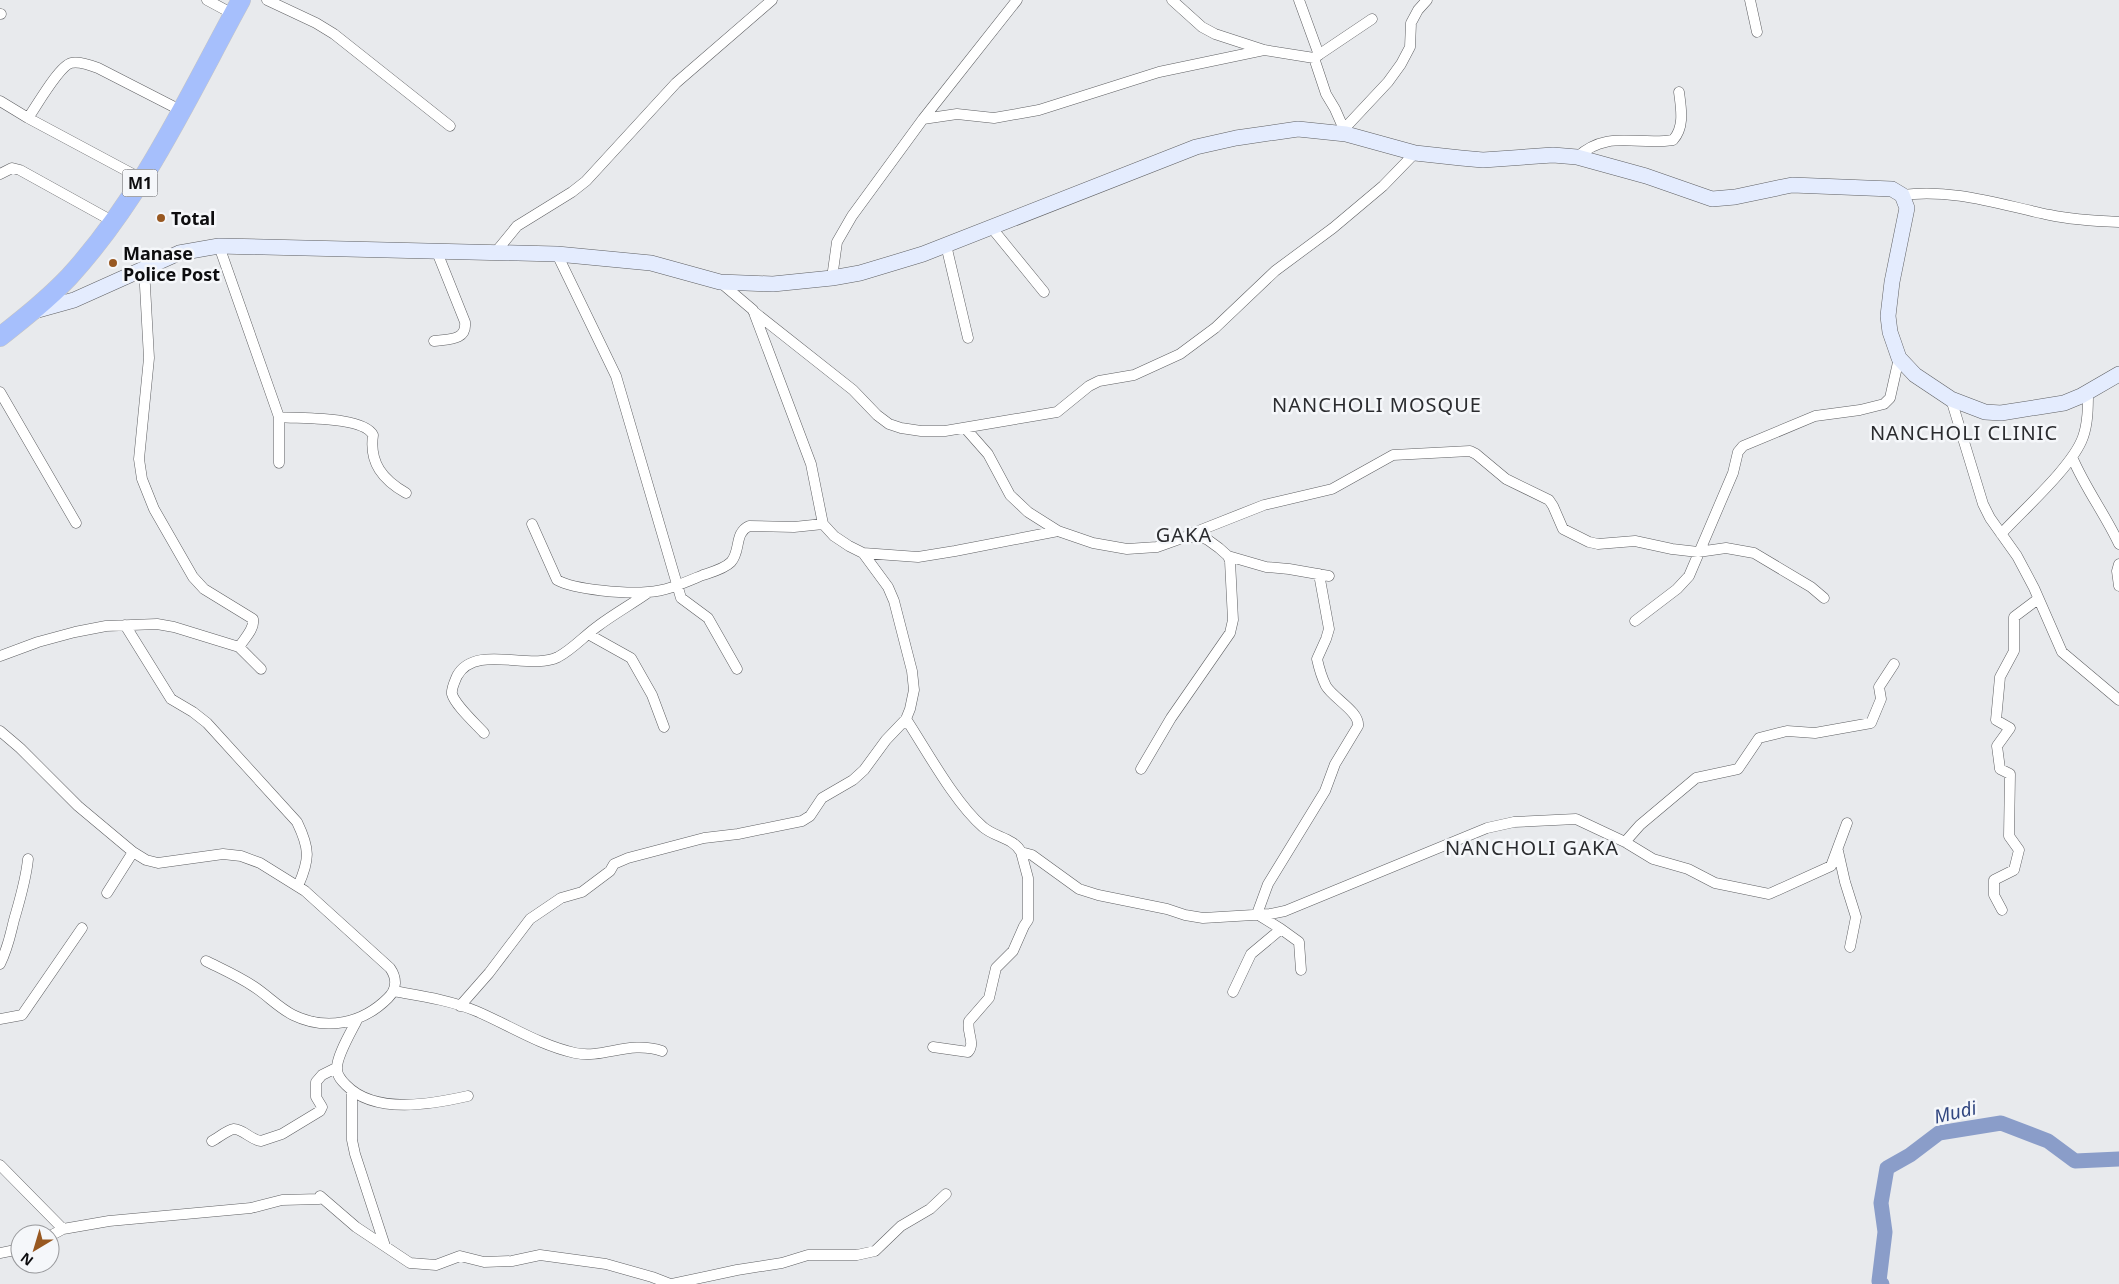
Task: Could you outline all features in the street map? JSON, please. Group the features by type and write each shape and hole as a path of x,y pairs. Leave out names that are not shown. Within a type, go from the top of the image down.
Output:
{"highway":[{"name":"M1","path":"0,337 31,312 67,278 114,222 182,111 237,7"}],"street":[{"path":"207,0 237,7"},
{"path":"267,0 334,34 450,126"},
{"path":"495,253 517,226 572,192 586,181 676,83 772,0"},
{"path":"832,278 837,242 852,216 923,119 1017,0"},
{"path":"1172,0 1202,27 1215,34 1264,50 1317,56 1372,19"},
{"path":"1299,0 1317,56 1326,94 1336,109 1345,131"},
{"path":"1345,131 1401,64 1410,47 1411,23 1418,10 1427,0"},
{"path":"1750,0 1757,32"},
{"path":"923,119 957,114 994,118 1039,110 1159,72 1264,50"},
{"path":"28,118 62,69 70,63 98,68 182,111"},
{"path":"1577,157 1588,147 1603,142 1673,140 1682,119 1679,92"},
{"path":"0,101 142,179"},
{"path":"31,312 74,300 179,253 220,246 557,254 651,263 720,282 773,284 832,278 882,267 946,245 1196,147 1251,135 1298,129 1345,131 1415,153 1483,160 1553,155 1577,157 1646,176 1712,199 1735,197 1778,187 1808,184 1892,189 1902,195 1942,193 2008,204 2050,215 2083,220 2119,222"},
{"path":"720,282 853,390 876,415 888,424 921,431 966,428 1057,412 1089,386 1099,381 1134,375 1180,354 1215,328 1275,271 1334,228 1383,186 1415,153"},
{"path":"0,174 12,168 20,170 114,222"},
{"path":"1902,195 1907,208 1892,282 1888,316 1893,345 1899,358 1914,375 1951,400 1985,412 2001,413 2064,403 2119,374"},
{"path":"991,227 1044,292"},
{"path":"946,245 968,338"},
{"path":"220,246 279,417 279,463"},
{"path":"434,341 458,338 466,329 437,252"},
{"path":"557,254 616,376 681,598 708,618 738,669"},
{"path":"144,268 149,358 139,460 142,479 154,509 193,577 204,589 253,619 252,628 239,648"},
{"path":"460,1006 530,919 561,898 582,892 610,872 614,864 628,858 704,838 738,834 802,821 810,816 822,798 854,780 864,770 886,740 906,719 914,690 912,670 901,623 888,587 863,553 834,536 823,524 811,464 753,310"},
{"path":"1634,621 1685,581 1691,572 1733,473 1738,452 1743,446 1815,416 1860,410 1884,404 1890,398 1899,358"},
{"path":"2001,534 2072,457 2084,436 2088,391"},
{"path":"0,392 76,523"},
{"path":"1951,400 1983,504 2017,556 2062,652 2119,700"},
{"path":"279,417 335,420 365,427 373,435 372,452 378,469 392,485 406,493"},
{"path":"966,428 988,454 1010,495 1028,512 1058,531 1094,543 1127,548 1157,547 1185,538 1234,515 1264,505 1332,489 1392,455 1470,451 1506,479 1549,500 1561,527 1574,535 1598,544 1634,541 1698,552 1726,548 1754,553 1811,587 1824,598"},
{"path":"2072,457 2082,482 2101,509 2119,544"},
{"path":"532,524 557,580 564,584 602,590 649,592 678,585 724,567 734,557 740,533 749,526 794,527 823,524"},
{"path":"863,553 918,557 1058,531"},
{"path":"1185,538 1195,537 1208,540 1228,556 1266,567 1324,575 1329,629 1318,655 1318,666 1327,687 1353,713 1359,722 1335,764 1324,791 1268,884 1257,914"},
{"path":"1141,769 1171,718 1230,633 1233,620 1231,566 1228,556"},
{"path":"2119,564 2117,571 2119,586"},
{"path":"484,733 457,703 452,694 453,684 465,666 475,661 488,659 545,661 558,657 649,592"},
{"path":"2002,910 1994,895 1994,880 2014,870 2020,850 2009,836 2010,774 2000,769 1997,746 2010,728 1996,720 2000,677 2014,651 2014,617 2038,598"},
{"path":"126,624 171,699 207,723 297,822 306,840 308,856 298,886"},
{"path":"0,656 38,642 75,632 126,624 157,624 174,627 239,648 261,669"},
{"path":"588,634 632,658 652,695 664,727"},
{"path":"1625,842 1640,826 1696,778 1738,769 1759,738 1787,731 1815,733 1871,723 1881,699 1879,687 1894,664"},
{"path":"906,719 970,814 985,830 1018,845 1028,878 1028,920 1013,952 996,968 989,998 967,1025 972,1045 971,1049 968,1052 933,1047"},
{"path":"0,730 78,806 146,860 158,863 223,854 242,856 260,863 298,886 390,968 394,975 394,991 387,999 357,1020 343,1024 308,1020 293,1014 245,980 206,961"},
{"path":"1021,852 1032,855 1079,889 1098,895 1168,909 1194,917 1285,911 1400,862 1497,825 1576,819 1625,842 1653,859 1692,871 1715,883 1769,894 1828,868 1834,862 1847,823"},
{"path":"1838,850 1845,882 1856,917 1850,947"},
{"path":"107,893 134,852"},
{"path":"0,964 9,945 26,880 28,859"},
{"path":"1257,914 1299,942 1301,970"},
{"path":"0,1019 22,1015 82,928"},
{"path":"1233,992 1251,954 1281,929"},
{"path":"394,991 474,1010 546,1046 576,1053 592,1055 616,1049 638,1047 662,1051"},
{"path":"357,1020 338,1059 336,1068 338,1075 352,1092 365,1098 400,1105 416,1105 468,1096"},
{"path":"212,1141 232,1129 255,1140 260,1140 292,1129 320,1111 322,1107 316,1097 316,1082 322,1075 336,1068"},
{"path":"352,1092 352,1140 355,1154 386,1246"},
{"path":"0,1165 63,1229"},
{"path":"60,1231 109,1221 242,1209 282,1200 319,1198 320,1196 356,1227 410,1263 436,1266 460,1256 484,1262 512,1261 540,1255 606,1264 671,1284 782,1263 808,1255 857,1255 875,1251 901,1226 930,1209 946,1194"}],"waterway":[{"name":"Mudi","path":"1882,1284 1879,1281 1885,1232 1881,1203 1887,1168 1910,1155 1939,1133 2001,1123 2048,1141 2075,1161 2119,1159"}],"place":[{"name":"Total","path":"161,218"},
{"name":"Manase Police Post","path":"113,263"}],"district":[{"name":"NANCHOLI MOSQUE","path":"1377,404"},
{"name":"NANCHOLI CLINIC","path":"1964,432"},
{"name":"GAKA","path":"1184,534"},
{"name":"NANCHOLI GAKA","path":"1532,847"}]}
